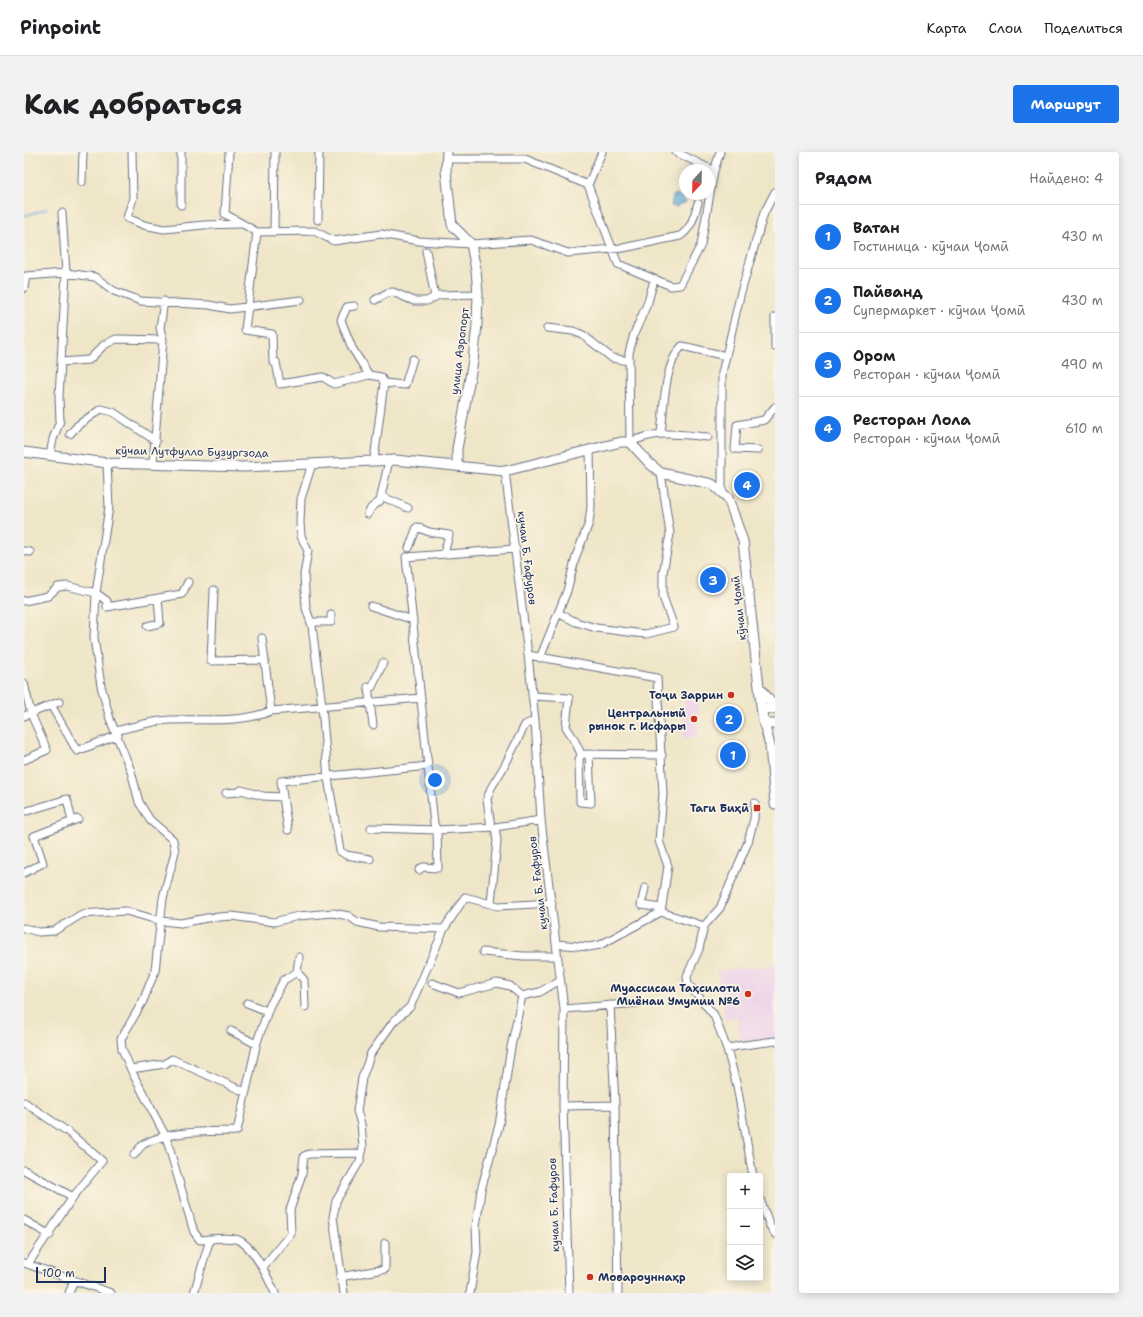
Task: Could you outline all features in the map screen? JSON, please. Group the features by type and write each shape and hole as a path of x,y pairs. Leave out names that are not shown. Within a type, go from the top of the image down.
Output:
{"main road":[{"path":"446,156 452,225 471,244"},
{"name":"улица Аэропорт","path":"457,466 457,450 477,325 478,294 476,270 471,244"},
{"name":"кӯчаи Лутфулло Бузургзода","path":"24,452 107,463 243,467 389,460 505,471 621,442 630,442"},
{"path":"630,442 650,464 661,473 712,484 722,492"},
{"name":"кӯчаи Ҷомӣ","path":"722,492 728,498 743,541 762,717 770,745 775,804"},
{"path":"759,687 770,701 774,709"},
{"path":"770,745 774,724 768,725 762,717 767,708 774,709"}],"street":[{"path":"82,182 83,152"},
{"path":"132,152 133,198 127,218 144,225 164,229 204,225 242,224"},
{"path":"180,205 181,152"},
{"path":"229,152 225,214 256,232 314,231 334,241 381,234 419,241 471,244 531,240 568,253 623,248 680,236 685,233 693,221 698,203"},
{"path":"274,232 275,152"},
{"path":"318,220 319,152"},
{"path":"602,152 588,185 618,264 671,286 680,285 701,244 709,200"},
{"path":"676,152 700,164"},
{"path":"715,168 720,152"},
{"path":"446,156 525,159 588,185"},
{"path":"722,492 722,373 740,296 764,213 775,192"},
{"path":"50,455 53,439 60,421 61,362 66,272 62,213"},
{"path":"256,232 245,330 272,334 273,362 276,362 280,384 323,377 334,384 370,375 381,377 384,383 374,460"},
{"path":"426,251 435,297"},
{"path":"24,288 26,276 66,272 95,277 114,291 141,301 164,301 209,305 230,310 302,300"},
{"path":"654,280 648,302 634,334 629,353 630,442 646,435 661,433 708,437"},
{"path":"375,300 387,293 393,292 414,301 426,301 435,297 478,294"},
{"path":"153,464 163,340 160,328 164,301"},
{"path":"354,306 347,308 341,320 352,348 370,375"},
{"path":"775,317 775,347"},
{"path":"547,328 573,331 583,335 612,358 629,361"},
{"path":"61,362 89,360 104,345 116,339 163,340"},
{"path":"661,433 666,383 676,352 682,346 726,356"},
{"path":"384,383 405,385 413,359"},
{"path":"758,450 735,449 737,425 764,420 775,406"},
{"path":"70,434 78,425 100,409 113,412 156,441"},
{"path":"540,658 567,591 576,556 589,523 591,507 590,450"},
{"path":"368,514 371,508 380,501 389,460"},
{"path":"107,463 109,507 96,593 94,638 101,686 110,719 117,733 131,771 139,802 150,820 173,840 175,852 163,898 155,971 143,1001 121,1039 122,1049 166,1137 194,1232 200,1240 234,1239 243,1242 262,1267 275,1293"},
{"path":"312,464 301,499 300,522 301,536 308,551 304,575 306,608 311,622 322,706 328,778 340,852 346,855 370,859"},
{"name":"кучаи Б. Ғафуров","path":"505,471 516,549 528,655 535,720 541,820 564,1009 562,1106 569,1293"},
{"path":"558,613 576,622 596,628 636,633 646,634 674,627 663,597 663,573 670,534 661,473"},
{"path":"381,496 408,508"},
{"path":"409,548 417,527 429,532 449,536 444,554"},
{"path":"419,870 423,867 438,868 437,830 434,824 406,557 516,549"},
{"path":"24,601 48,596 58,587 67,586 96,593 107,601 107,607 182,594 188,582"},
{"path":"214,590 211,661 264,660"},
{"path":"147,626 160,623 158,598"},
{"path":"371,606 413,620"},
{"path":"311,622 331,622 332,615"},
{"path":"262,638 271,711"},
{"path":"528,655 657,678 663,794 658,841 668,866 661,910"},
{"path":"372,725 368,687 372,687 383,663"},
{"path":"24,683 28,715 47,750 24,760"},
{"path":"532,696 569,698 566,727 581,754 579,760 580,802 591,803 589,754"},
{"path":"28,715 55,704 77,752 117,733 149,722 244,717 260,715 271,711 421,698"},
{"path":"491,903 497,840 487,799 491,788 505,765 525,725 535,720"},
{"path":"581,754 662,755"},
{"path":"288,830 281,781 328,778 428,766"},
{"path":"226,793 238,792 241,790 263,796 283,797"},
{"path":"24,873 43,863 34,836 75,820 67,800 27,811"},
{"path":"752,1173 737,1086 727,1049 714,1015 688,984 687,976 699,949 704,926 720,908 748,842 754,819 755,802"},
{"path":"371,828 437,830 493,827 541,820"},
{"path":"645,888 641,905 661,910 704,926"},
{"path":"344,1293 340,1277 333,1217 336,1201 360,1161 364,1147 361,1124 357,1111 362,1078 367,1063 394,1021 410,1006 444,929 465,897 498,906 552,903"},
{"path":"556,944 589,947 600,945 661,910"},
{"path":"24,928 39,932 54,931 82,914 126,911 161,921 182,924 207,918 232,916 274,922 298,916 333,913 349,916 357,922 379,927 444,929"},
{"path":"483,952 524,956 557,956"},
{"path":"299,957 297,972 304,980 305,1007"},
{"path":"134,1155 144,1144 166,1137 188,1133 237,1131 256,1044 267,1011 284,980 297,972"},
{"path":"522,996 540,992 560,980"},
{"path":"432,983 459,993 497,983 510,986 522,996"},
{"path":"470,1293 477,1252 476,1227 481,1190 499,1125 511,1048 522,996"},
{"path":"247,1003 267,1011"},
{"path":"564,1009 639,1003"},
{"path":"610,1005 615,1105 618,1293"},
{"path":"230,1031 256,1044"},
{"path":"727,1049 737,1046 775,1041"},
{"path":"131,1069 165,1064 172,1059 245,1092"},
{"path":"24,1102 68,1132 102,1161 73,1197 50,1235 26,1264 107,1292"},
{"path":"562,1106 615,1105"},
{"path":"262,1267 291,1233 290,1210 302,1174 304,1156 309,1154 362,1153"},
{"path":"24,1170 73,1197"},
{"path":"763,1207 770,1226 775,1234"},
{"path":"24,1220 50,1235"},
{"path":"194,1293 210,1240"},
{"path":"340,1277 385,1269 385,1243"},
{"path":"69,1293 74,1281"}],"shaded area":[{"path":"685,695 698,695 698,738 684,738"},
{"name":"Муассисаи Таҳсилоти Миёнаи Умумии №6","path":"775,965 775,1039 741,1043 737,1017 725,1019 717,971"}],"water":[{"path":"676,194 679,196 679,200 684,200 686,202 679,204 677,207 671,206 673,196"}],"waterway":[{"path":"24,216 47,209"}],"place":[{"name":"Ресторан Лола","path":"747,485"},
{"name":"Ором","path":"713,580"},
{"name":"Тоҷи Заррин","path":"731,695"},
{"name":"Центральный рынок г. Исфары","path":"694,719"},
{"name":"Пайванд","path":"729,719"},
{"name":"Ватан","path":"733,755"},
{"name":"Таги Биҳӣ","path":"757,808"},
{"name":"Муассисаи Таҳсилоти Миёнаи Умумии №6","path":"748,994"},
{"name":"Мовароуннаҳр","path":"590,1277"}]}
